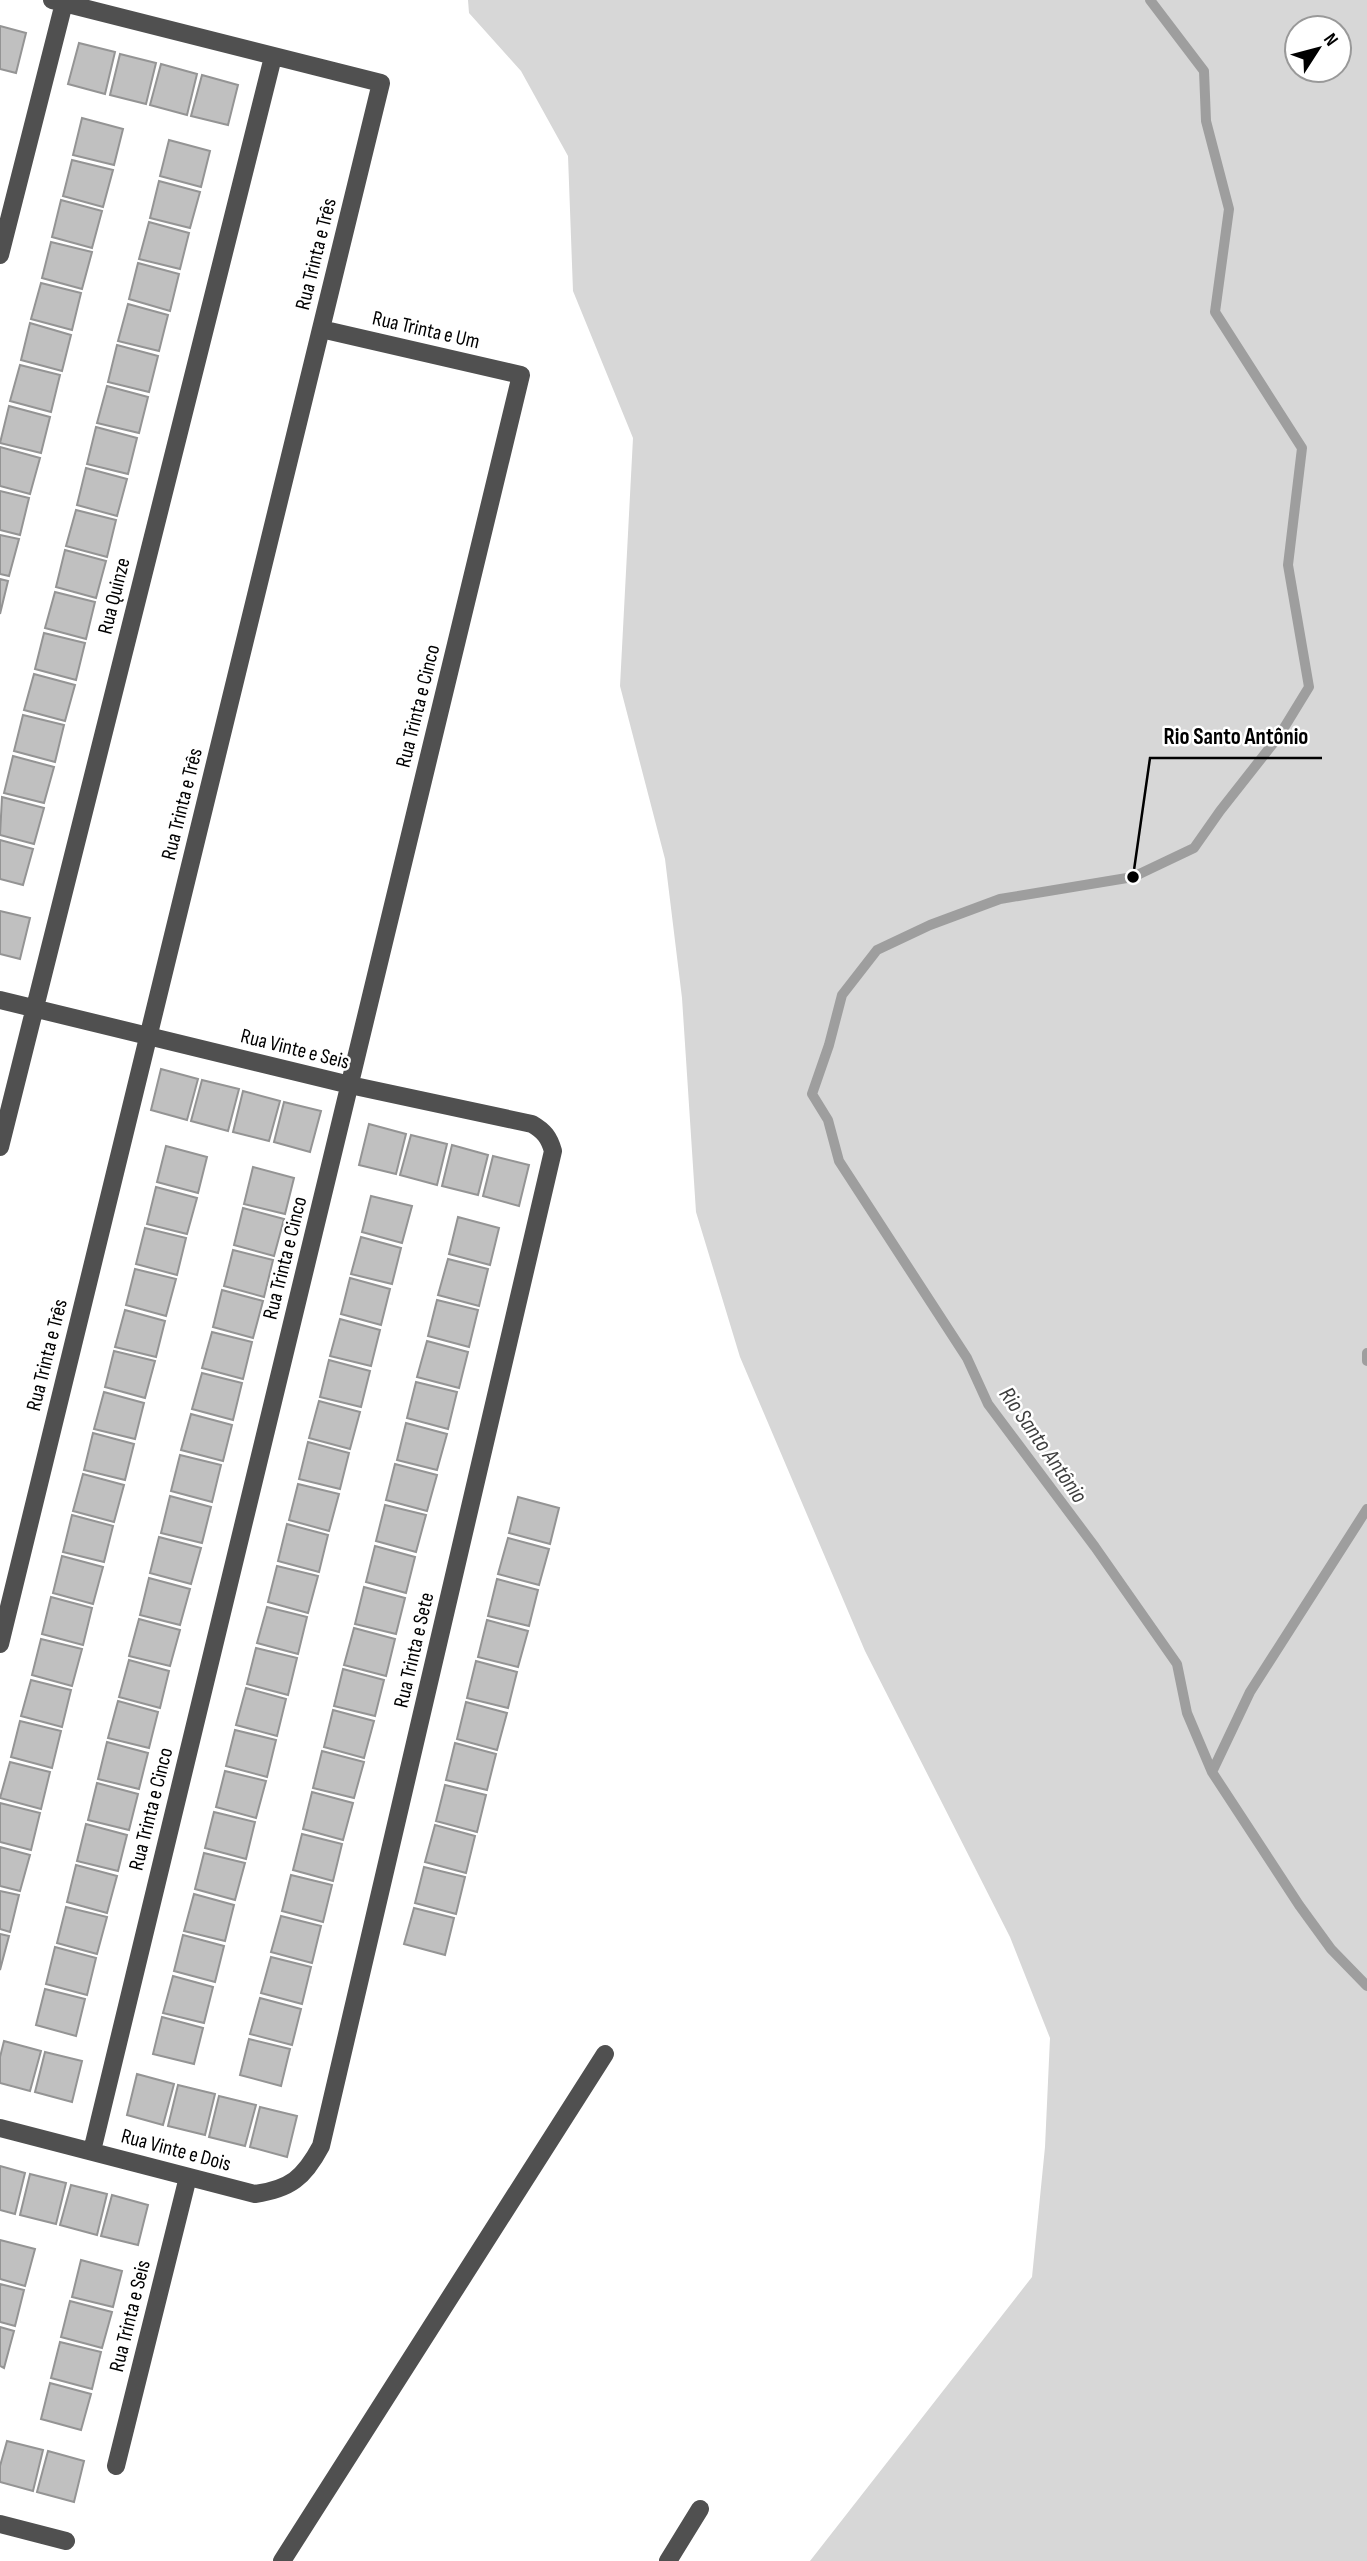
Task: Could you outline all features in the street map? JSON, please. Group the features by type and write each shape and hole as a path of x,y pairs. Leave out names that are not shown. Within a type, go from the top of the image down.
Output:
{"street":[{"path":"0,255 58,1 273,57"},
{"name":"Rua Trinta e Três","path":"0,1644 381,83 273,57"},
{"name":"Rua Quinze","path":"0,1147 273,57"},
{"name":"Rua Trinta e Um","path":"321,329 521,375"},
{"name":"Rua Trinta e Cinco","path":"92,2151 521,375"},
{"name":"Rua Vinte e Seis","path":"0,1000 349,1085 532,1124 544,1131 550,1139 553,1151 551,1165"},
{"name":"Rua Trinta e Sete","path":"321,2146 551,1165"},
{"path":"282,2561 605,2054"},
{"name":"Rua Vinte e Dois","path":"0,2128 254,2194 274,2191 293,2183 310,2168 321,2146"},
{"name":"Rua Trinta e Seis","path":"116,2466 188,2177"},
{"path":"668,2561 700,2509"},
{"path":"0,2524 66,2541"}],"shaded area":[{"path":"468,0 1367,0 1367,2561 810,2561 1032,2277 1045,2147 1050,2038 1010,1937 865,1651 740,1357 696,1212 682,998 665,859 620,686 633,438 573,291 568,156 521,71 469,13"}],"building":[{"path":"0,26 26,33 16,73 0,69"},
{"path":"79,43 115,52 105,94 68,84"},
{"path":"120,54 156,63 146,104 110,95"},
{"path":"161,64 197,74 187,115 150,105"},
{"path":"202,75 238,85 228,125 191,116"},
{"path":"82,118 123,129 114,165 73,155"},
{"path":"169,140 210,151 201,187 160,176"},
{"path":"72,160 113,170 103,207 63,196"},
{"path":"159,181 200,192 190,228 150,218"},
{"path":"61,200 102,211 92,248 52,237"},
{"path":"149,222 189,233 180,269 139,259"},
{"path":"51,242 92,252 82,289 42,278"},
{"path":"138,263 179,274 170,311 129,299"},
{"path":"41,283 81,293 72,330 31,319"},
{"path":"128,304 168,315 159,351 118,341"},
{"path":"30,323 71,335 62,371 21,360"},
{"path":"117,345 158,356 149,392 108,382"},
{"path":"20,365 60,375 51,412 10,401"},
{"path":"107,386 148,397 139,433 97,423"},
{"path":"9,406 50,417 41,453 0,443"},
{"path":"96,427 137,438 128,474 87,464"},
{"path":"0,447 40,458 30,494 0,486"},
{"path":"86,468 127,479 117,516 77,505"},
{"path":"0,491 29,498 20,535 0,530"},
{"path":"76,510 116,520 107,557 66,546"},
{"path":"0,535 19,539 9,576 0,574"},
{"path":"65,550 106,561 96,598 56,587"},
{"path":"0,579 8,581 0,614"},
{"path":"55,592 95,602 86,639 45,628"},
{"path":"44,633 85,643 76,680 35,669"},
{"path":"34,674 75,685 65,721 24,710"},
{"path":"23,715 64,725 55,762 14,751"},
{"path":"13,756 54,767 44,803 4,793"},
{"path":"2,797 44,808 34,844 0,835"},
{"path":"0,840 33,849 23,885 0,879"},
{"path":"0,911 30,918 20,959 0,954"},
{"path":"161,1069 198,1079 187,1120 151,1110"},
{"path":"202,1080 239,1089 228,1131 191,1121"},
{"path":"243,1091 280,1101 269,1141 233,1132"},
{"path":"284,1102 321,1111 310,1152 274,1142"},
{"path":"369,1124 406,1134 396,1174 359,1165"},
{"path":"411,1135 447,1144 437,1185 400,1175"},
{"path":"452,1145 488,1155 478,1195 442,1186"},
{"path":"166,1146 207,1157 198,1193 157,1182"},
{"path":"493,1156 529,1165 519,1206 483,1196"},
{"path":"253,1167 294,1178 285,1214 244,1204"},
{"path":"156,1187 197,1198 187,1234 147,1224"},
{"path":"371,1196 412,1206 402,1243 362,1232"},
{"path":"243,1208 284,1219 274,1256 234,1245"},
{"path":"458,1217 499,1228 490,1265 449,1254"},
{"path":"145,1228 186,1238 177,1275 136,1264"},
{"path":"361,1237 401,1248 392,1284 351,1274"},
{"path":"233,1250 273,1260 264,1297 224,1286"},
{"path":"448,1259 488,1269 479,1306 438,1295"},
{"path":"135,1269 176,1279 166,1316 126,1305"},
{"path":"350,1278 390,1289 381,1325 341,1314"},
{"path":"222,1290 263,1301 253,1338 213,1327"},
{"path":"437,1300 478,1310 469,1347 428,1336"},
{"path":"125,1310 165,1321 156,1357 115,1347"},
{"path":"340,1319 380,1330 371,1366 330,1356"},
{"path":"212,1332 252,1342 243,1379 202,1368"},
{"path":"427,1341 468,1352 459,1388 417,1377"},
{"path":"114,1351 155,1361 145,1398 105,1387"},
{"path":"329,1360 370,1371 361,1407 320,1397"},
{"path":"202,1373 242,1383 233,1420 192,1409"},
{"path":"416,1382 457,1392 448,1429 407,1418"},
{"path":"104,1392 144,1403 135,1439 94,1429"},
{"path":"319,1401 360,1412 350,1449 309,1438"},
{"path":"191,1414 232,1425 223,1461 181,1450"},
{"path":"406,1423 447,1434 437,1470 397,1460"},
{"path":"93,1433 134,1444 125,1480 84,1470"},
{"path":"308,1442 349,1453 340,1489 299,1479"},
{"path":"180,1455 221,1465 212,1502 171,1491"},
{"path":"395,1464 437,1475 427,1511 386,1500"},
{"path":"83,1474 124,1485 114,1522 73,1511"},
{"path":"298,1484 339,1494 329,1531 289,1520"},
{"path":"170,1496 211,1507 202,1543 161,1533"},
{"path":"518,1497 559,1508 550,1544 509,1533"},
{"path":"385,1505 426,1515 416,1552 376,1541"},
{"path":"72,1515 113,1526 104,1562 63,1552"},
{"path":"287,1524 328,1535 319,1572 278,1561"},
{"path":"159,1537 201,1548 191,1584 150,1573"},
{"path":"508,1538 549,1549 539,1585 498,1574"},
{"path":"375,1546 415,1557 406,1593 366,1582"},
{"path":"62,1556 103,1567 93,1604 53,1593"},
{"path":"277,1566 318,1576 308,1613 268,1602"},
{"path":"149,1578 190,1589 180,1625 140,1615"},
{"path":"497,1579 538,1590 529,1626 488,1616"},
{"path":"364,1587 405,1598 396,1634 355,1624"},
{"path":"51,1597 92,1608 83,1645 42,1634"},
{"path":"267,1607 307,1617 298,1654 257,1643"},
{"path":"139,1619 180,1630 170,1666 129,1656"},
{"path":"487,1620 528,1631 518,1667 478,1657"},
{"path":"354,1628 395,1639 386,1676 344,1665"},
{"path":"41,1639 82,1649 72,1686 32,1675"},
{"path":"256,1648 297,1658 288,1695 247,1684"},
{"path":"129,1660 169,1671 160,1708 119,1697"},
{"path":"476,1661 517,1672 508,1708 467,1698"},
{"path":"343,1669 384,1680 375,1716 334,1706"},
{"path":"31,1680 71,1690 62,1727 21,1716"},
{"path":"246,1688 286,1699 277,1736 236,1725"},
{"path":"118,1701 158,1712 149,1748 108,1738"},
{"path":"466,1702 507,1713 497,1750 457,1739"},
{"path":"333,1710 374,1721 364,1758 324,1747"},
{"path":"20,1721 61,1731 52,1768 11,1757"},
{"path":"235,1730 276,1740 267,1777 226,1766"},
{"path":"107,1742 148,1753 139,1789 98,1779"},
{"path":"455,1743 496,1754 487,1790 446,1780"},
{"path":"322,1751 364,1762 354,1798 313,1788"},
{"path":"10,1762 50,1772 41,1809 0,1798"},
{"path":"225,1771 266,1781 256,1818 216,1807"},
{"path":"97,1783 138,1794 129,1830 88,1820"},
{"path":"445,1785 486,1795 477,1832 436,1821"},
{"path":"312,1792 353,1803 343,1840 303,1829"},
{"path":"0,1803 40,1813 31,1850 0,1842"},
{"path":"214,1812 255,1822 246,1859 205,1848"},
{"path":"86,1824 127,1835 118,1871 77,1861"},
{"path":"435,1825 475,1836 466,1873 425,1862"},
{"path":"302,1834 342,1844 333,1881 293,1870"},
{"path":"0,1847 30,1855 20,1891 0,1886"},
{"path":"204,1853 245,1863 235,1900 195,1889"},
{"path":"76,1865 117,1876 107,1913 67,1902"},
{"path":"424,1867 465,1877 456,1914 415,1903"},
{"path":"291,1875 332,1885 323,1922 282,1911"},
{"path":"0,1891 19,1895 10,1932 0,1929"},
{"path":"194,1894 234,1905 225,1941 184,1931"},
{"path":"66,1907 107,1917 97,1954 57,1943"},
{"path":"414,1908 454,1918 445,1955 404,1944"},
{"path":"281,1916 321,1926 312,1963 271,1952"},
{"path":"0,1934 9,1936 0,1970"},
{"path":"183,1935 224,1946 215,1982 174,1971"},
{"path":"55,1947 96,1958 87,1995 46,1984"},
{"path":"271,1957 311,1967 302,2004 261,1993"},
{"path":"173,1976 213,1987 204,2023 163,2013"},
{"path":"45,1989 85,1999 76,2036 36,2025"},
{"path":"260,1998 301,2009 292,2045 250,2034"},
{"path":"162,2017 203,2028 194,2064 153,2054"},
{"path":"249,2039 290,2049 281,2086 240,2075"},
{"path":"4,2041 41,2051 30,2091 0,2083 0,2057"},
{"path":"45,2052 82,2061 72,2102 35,2092"},
{"path":"137,2074 174,2084 163,2125 127,2115"},
{"path":"178,2085 215,2094 205,2135 168,2126"},
{"path":"219,2096 256,2105 245,2146 209,2137"},
{"path":"260,2107 297,2116 287,2157 250,2147"},
{"path":"0,2166 25,2173 15,2214 0,2210"},
{"path":"30,2174 66,2183 56,2224 20,2215"},
{"path":"71,2185 107,2194 97,2235 60,2225"},
{"path":"112,2195 148,2205 138,2245 101,2236"},
{"path":"0,2240 35,2249 25,2286 0,2279"},
{"path":"81,2260 122,2271 113,2307 72,2297"},
{"path":"0,2284 24,2290 15,2326 0,2322"},
{"path":"70,2301 112,2312 102,2348 61,2337"},
{"path":"0,2327 14,2331 4,2368 0,2366"},
{"path":"60,2342 101,2352 92,2389 51,2378"},
{"path":"50,2383 91,2394 81,2430 41,2419"},
{"path":"7,2441 43,2450 33,2491 0,2482 0,2466"},
{"path":"48,2451 84,2461 74,2502 37,2492"}],"waterway":[{"name":"Rio Santo Antônio","path":"1150,0 1204,71 1206,121 1229,209 1215,312 1302,448 1288,565 1309,687 1279,736 1194,848 1133,877 1000,899 930,925 877,950 842,995 812,1094 828,1120 839,1161 967,1358 988,1404 1095,1547 1177,1664 1187,1713 1212,1772 1299,1905 1331,1949 1367,1986"},
{"path":"1367,1353 1367,1361"},
{"path":"1212,1772 1250,1692 1367,1509"}],"place":[{"name":"Rio Santo Antônio","path":"1133,877"}]}
